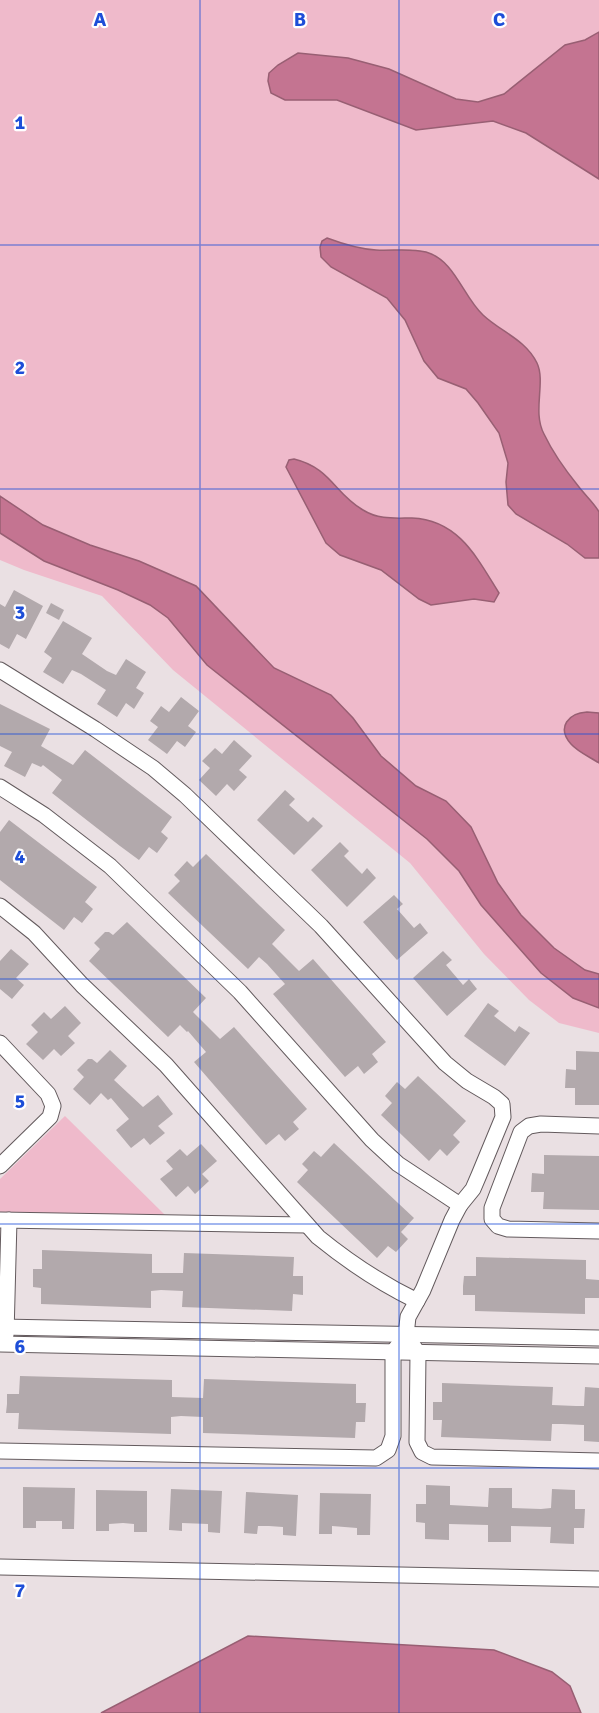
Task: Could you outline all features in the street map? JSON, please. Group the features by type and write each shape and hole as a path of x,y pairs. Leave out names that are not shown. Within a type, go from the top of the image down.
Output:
{"street":[{"path":"0,670 153,768 185,795 321,926 445,1063 502,1104 503,1117 480,1175 473,1189 460,1205 408,1317 406,1335 393,1352 393,1436 388,1450 376,1458 0,1451"},
{"path":"0,788 44,815 110,866 240,992 372,1140 398,1164 460,1205"},
{"path":"0,906 34,933 82,985 166,1065 307,1225 344,1258 378,1282 417,1301"},
{"path":"0,1043 48,1094 53,1106 50,1117 0,1166"},
{"path":"599,1126 541,1124 529,1126 521,1132 492,1208 492,1219 498,1226 508,1229 599,1231"},
{"path":"307,1225 4,1220 3,1344 599,1356"},
{"path":"3,1327 599,1338"},
{"path":"406,1335 418,1353 416,1429 417,1442 422,1452 432,1458 599,1461"},
{"path":"0,1567 599,1579"}],"shaded area":[{"path":"0,0 599,0 599,1033 559,1023 529,1000 484,954 410,863 173,670 102,596 0,560"},
{"path":"599,32 599,179 526,133 493,121 416,130 337,100 285,100 271,93 268,81 269,73 298,53 348,58 389,69 456,99 478,102 504,94 565,45 585,40"},
{"path":"327,238 363,249 414,250 436,256 452,271 483,315 519,342 532,355 539,371 539,416 544,434 565,468 599,512 599,558 585,558 567,544 516,514 508,505 506,482 508,463 499,433 466,389 438,378 424,361 405,320 387,298 331,267 321,257 320,247 322,241"},
{"path":"294,459 316,468 353,503 369,513 387,518 428,520 454,533 474,554 499,593 494,602 474,599 431,605 419,599 381,570 340,555 326,543 286,467 289,460"},
{"path":"0,496 43,525 90,545 139,561 196,586 274,668 331,695 353,718 381,756 416,786 446,801 471,827 498,883 521,915 554,948 585,970 599,974 599,1008 573,998 541,973 481,905 459,871 427,839 207,665 168,618 150,605 118,590 44,561 0,533"},
{"path":"587,712 599,713 599,763 574,747 565,732 570,718"},
{"path":"65,1116 167,1217 0,1213 0,1179"},
{"path":"248,1636 494,1650 552,1672 570,1686 581,1713 101,1713"}],"building":[{"path":"14,590 43,606 26,639 17,634 9,649 0,644 0,604 5,607"},
{"path":"51,603 64,610 59,620 46,613"},
{"path":"63,621 92,638 82,654 107,671 116,675 126,659 146,672 136,688 144,693 134,709 126,703 117,717 97,704 106,690 81,674 72,670 63,684 43,672 52,658 44,652"},
{"path":"181,697 199,711 188,726 196,732 185,747 177,741 167,754 148,740 158,727 150,721 161,706 169,712"},
{"path":"0,704 50,729 41,746 73,765 85,750 172,817 161,832 168,838 157,853 149,847 139,860 120,846 52,793 62,780 43,765 41,767 32,763 25,777 4,766 12,752 0,746"},
{"path":"234,740 252,756 239,770 247,777 234,791 227,784 216,796 199,780 210,768 202,761 215,748 222,754"},
{"path":"285,790 295,799 289,805 308,822 313,817 323,826 294,855 257,820"},
{"path":"9,820 97,887 85,902 93,909 82,923 74,917 64,930 0,880 0,832"},
{"path":"340,842 349,851 344,856 362,874 367,868 376,878 347,907 311,870"},
{"path":"206,854 285,930 272,944 299,971 313,959 386,1042 372,1054 378,1062 364,1074 358,1066 345,1077 273,994 285,984 267,964 259,957 248,969 168,893 180,881 174,875 187,861 193,867"},
{"path":"394,895 403,904 397,909 414,928 420,923 428,933 397,960 363,922"},
{"path":"127,922 206,998 193,1012 220,1039 234,1027 307,1109 293,1122 299,1129 285,1141 279,1134 266,1145 194,1062 206,1052 188,1031 180,1025 168,1037 89,961 100,949 94,943 105,932 113,935"},
{"path":"11,949 29,964 16,978 24,985 12,999 0,989 0,961"},
{"path":"443,951 452,960 446,965 463,985 469,979 477,989 447,1016 413,978"},
{"path":"488,1003 499,1011 494,1016 515,1032 519,1026 530,1033 505,1066 464,1036"},
{"path":"65,1006 81,1023 68,1036 75,1043 61,1056 54,1049 43,1060 26,1044 38,1032 31,1025 44,1012 51,1019"},
{"path":"110,1050 127,1066 114,1080 143,1107 158,1095 173,1114 158,1126 165,1133 150,1145 144,1138 131,1148 116,1130 129,1119 111,1098 108,1100 101,1093 90,1105 73,1089 84,1077 77,1070 88,1059 97,1063"},
{"path":"576,1051 599,1052 599,1105 575,1105 575,1088 565,1088 566,1069 576,1070"},
{"path":"418,1076 466,1121 453,1135 460,1142 447,1156 440,1149 429,1161 381,1115 392,1103 385,1096 397,1082 405,1089"},
{"path":"334,1143 414,1218 401,1232 408,1239 396,1252 388,1246 377,1258 297,1182 308,1170 302,1164 314,1151 321,1157"},
{"path":"201,1144 217,1161 202,1174 209,1181 195,1194 188,1186 176,1197 160,1179 173,1169 166,1161 180,1149 187,1156"},
{"path":"544,1155 599,1156 599,1210 543,1209 544,1192 531,1192 532,1173 544,1174"},
{"path":"42,1250 152,1254 152,1273 183,1273 184,1253 294,1257 293,1276 303,1276 303,1295 293,1294 292,1311 182,1307 183,1291 161,1290 151,1291 151,1308 41,1304 41,1288 33,1287 33,1269 42,1269"},
{"path":"476,1257 586,1260 586,1279 599,1280 599,1298 585,1298 585,1314 475,1311 475,1295 463,1295 463,1286 464,1276 476,1276"},
{"path":"20,1376 172,1380 172,1397 203,1398 204,1379 356,1384 356,1403 366,1403 365,1422 356,1422 355,1438 203,1433 203,1417 181,1416 171,1417 171,1434 18,1429 19,1413 6,1413 7,1394 19,1394"},
{"path":"442,1383 553,1387 552,1405 576,1406 584,1406 585,1387 599,1388 599,1442 584,1441 584,1425 562,1424 552,1424 551,1441 441,1437 442,1420 433,1420 433,1402 442,1402"},
{"path":"426,1485 450,1486 450,1505 488,1507 489,1488 512,1488 512,1508 541,1509 551,1508 552,1489 575,1490 575,1509 585,1509 584,1528 574,1528 574,1544 550,1543 551,1527 511,1526 511,1542 488,1542 488,1525 449,1524 449,1540 425,1539 425,1523 416,1522 416,1504 426,1504"},
{"path":"23,1487 75,1488 74,1529 62,1529 62,1521 36,1521 36,1528 23,1528"},
{"path":"171,1489 222,1491 220,1533 208,1532 208,1524 182,1523 182,1531 169,1530"},
{"path":"96,1490 147,1491 147,1532 134,1532 134,1524 123,1523 109,1524 109,1531 96,1531"},
{"path":"246,1492 298,1495 296,1536 283,1535 283,1527 269,1526 258,1526 257,1534 244,1533"},
{"path":"320,1493 371,1494 370,1535 357,1535 357,1528 332,1526 332,1534 319,1534"}]}
